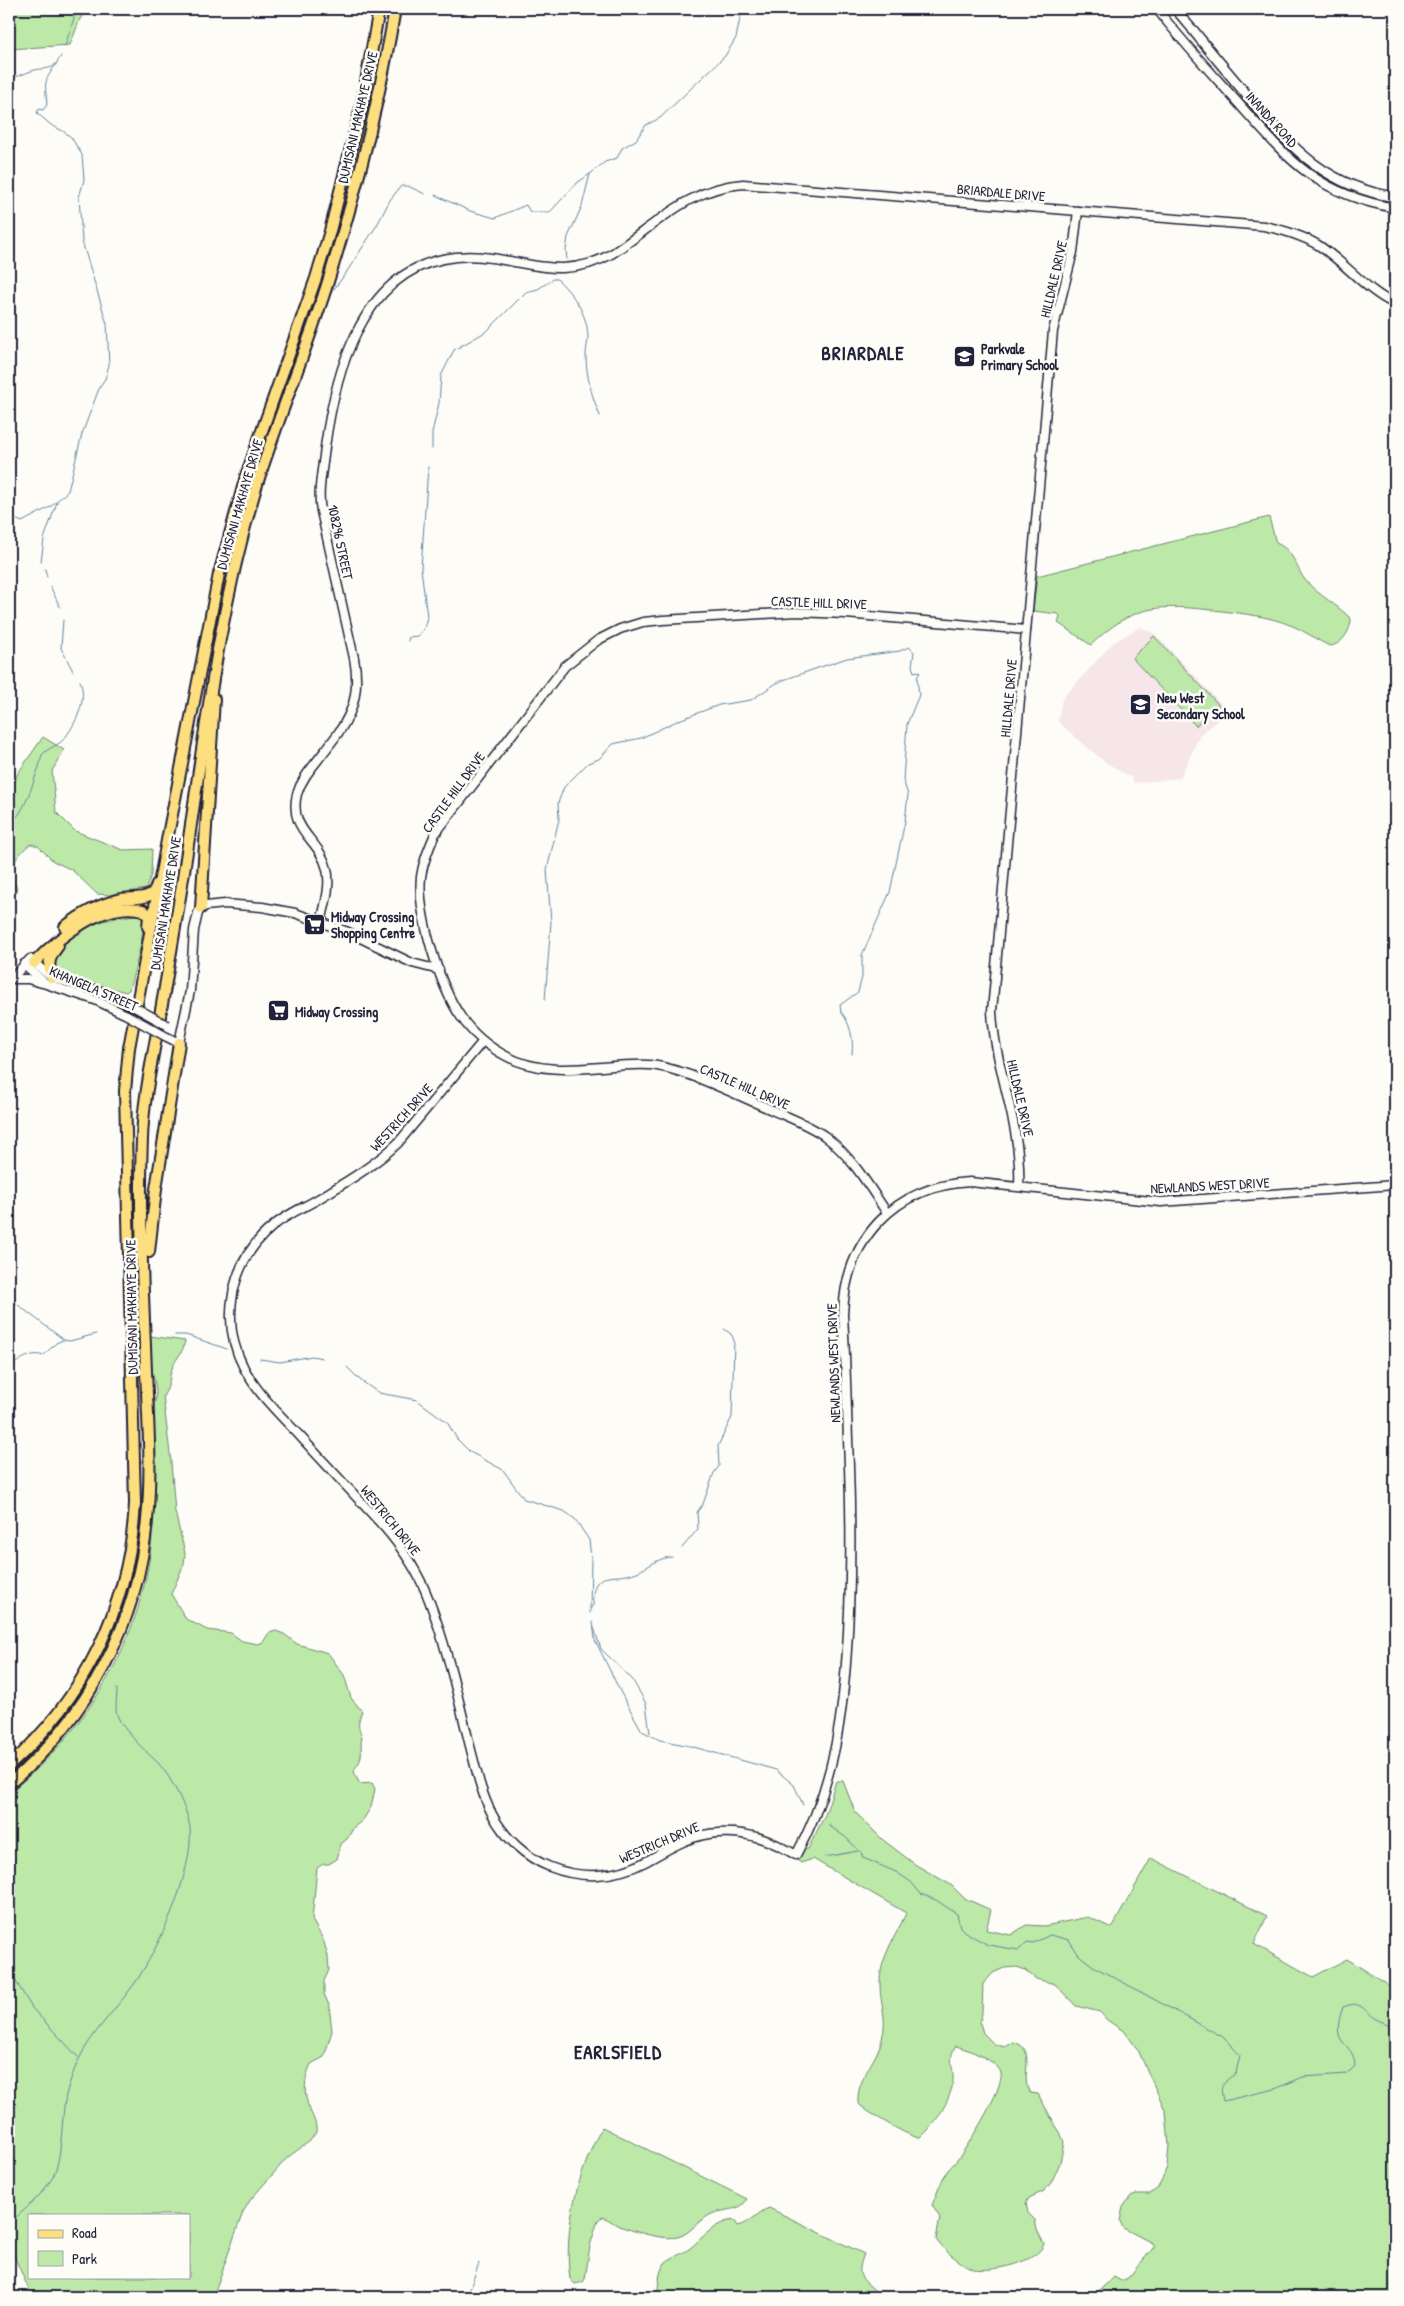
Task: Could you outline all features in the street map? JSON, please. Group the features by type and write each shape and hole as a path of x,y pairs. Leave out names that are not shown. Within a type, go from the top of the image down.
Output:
{"main road":[{"name":"DUMISANI MAKHAYE DRIVE","path":"9,1766 54,1720 81,1680 102,1641 112,1616 131,1550 135,1503 125,1091 129,1048 210,615 227,543 246,476 316,278 330,231 362,104 379,9"},
{"name":"DUMISANI MAKHAYE DRIVE","path":"9,1784 53,1741 86,1697 114,1648 134,1594 144,1548 148,1502 142,1173 143,1119 186,863 218,640 236,562 258,482 314,326 346,222 369,134 395,9"},
{"name":"INANDA ROAD","path":"1193,30 1283,138 1307,160 1331,176 1358,188 1395,197"},
{"path":"201,908 218,640"},
{"path":"29,963 76,919 105,904 122,898 152,894 160,876"},
{"path":"29,963 78,926 105,914 138,909 146,913 148,922 139,994"},
{"path":"49,981 49,960 67,933"},
{"path":"144,1303 156,1189 179,1043"}],"street":[{"name":"INANDA ROAD","path":"1157,9 1276,146 1299,167 1320,182 1342,194 1372,204 1395,208"},
{"name":"INANDA ROAD","path":"1175,9 1193,30"},
{"name":"BRIARDALE DRIVE","path":"602,260 693,197 716,188 736,184 796,187 1264,226 1281,229 1320,246 1368,287 1395,304"},
{"name":"HILLDALE DRIVE","path":"1019,1186 1018,1142 995,1043 992,1011 1053,331 1073,252 1078,212"},
{"name":"108296 STREET","path":"321,922 328,890 328,871 320,854 297,821 296,807 302,782 350,718 356,697 357,680 355,664 319,502 331,411 354,339 367,315 391,286 419,268 442,259 490,257 554,269 572,268 602,260"},
{"name":"CASTLE HILL DRIVE","path":"887,1213 846,1156 826,1137 804,1124 680,1073 658,1066 572,1070 547,1069 525,1064 507,1056 483,1041 462,1019 439,970 422,910 421,892 424,864 435,834 552,682 581,651 620,629 643,622 796,612 846,614 1026,630"},
{"path":"179,1043 190,991 194,930 201,908 224,904 262,907 321,922 412,963 439,970"},
{"path":"9,985 29,963"},
{"name":"KHANGELA STREET","path":"29,963 49,981 127,1015 179,1043"},
{"path":"12,980 49,981"},
{"name":"KHANGELA STREET","path":"49,981 92,988 129,1004 180,1032"},
{"name":"WESTRICH DRIVE","path":"483,1041 398,1143 385,1155 346,1183 273,1226 259,1240 239,1272 232,1297 230,1320 238,1355 254,1385 384,1527 399,1545 417,1573 438,1626 485,1798 502,1830 515,1845 541,1863 559,1870 583,1875 628,1870 689,1840 716,1833 750,1834 778,1844 796,1854"},
{"name":"NEWLANDS WEST DRIVE","path":"796,1854 810,1830 822,1800 838,1740 845,1692 852,1564 843,1315 845,1289 861,1245 887,1213 914,1196 955,1182 983,1182 1161,1202 1395,1185"}],"shaded area":[{"name":"New West Secondary School","path":"1140,627 1155,634 1228,711 1200,735 1180,778 1134,783 1132,778 1105,762 1058,722 1062,699 1113,643"}],"green space":[{"path":"9,9 88,9 80,19 70,45 10,49"},
{"path":"1269,517 1276,543 1291,555 1306,581 1351,619 1348,632 1338,643 1330,646 1295,627 1265,617 1222,611 1166,608 1151,609 1122,620 1091,645 1058,623 1060,616 1058,614 1033,611 1037,576"},
{"path":"1154,636 1219,705 1196,726 1132,658"},
{"path":"43,737 64,750 52,771 56,812 75,831 123,850 152,849 151,875 146,889 111,895 97,894 72,870 53,861 38,846 31,844 28,845 12,866 11,875 17,892 9,897 9,794 18,773"},
{"path":"141,916 143,931 129,990 126,992 61,975 52,967 56,954 63,944 84,928 110,919"},
{"path":"150,1336 185,1341 173,1366 167,1389 163,1396 175,1512 185,1553 184,1564 171,1594 186,1619 207,1630 231,1633 242,1641 258,1644 263,1642 269,1633 276,1631 284,1634 297,1644 328,1653 344,1675 351,1698 362,1711 359,1723 362,1736 361,1756 354,1770 355,1773 360,1784 372,1783 375,1789 371,1807 363,1820 354,1827 347,1839 341,1844 337,1859 317,1868 312,1920 323,1939 328,1956 329,1970 324,1981 324,1994 329,2005 332,2031 324,2057 311,2064 306,2081 305,2093 316,2132 310,2141 287,2158 251,2199 243,2212 213,2297 32,2297 9,2244 9,1793 39,1767 66,1738 89,1707 110,1674 127,1639 140,1602 148,1564 153,1525 153,1415 156,1392 150,1355"},
{"path":"836,1781 843,1781 855,1812 883,1840 916,1865 951,1885 964,1898 991,1910 986,1930 1011,1935 1026,1925 1045,1926 1088,1917 1112,1928 1151,1858 1267,1916 1254,1944 1313,1977 1347,1959 1395,1989 1395,2297 1092,2297 1114,2277 1121,2281 1128,2278 1154,2247 1152,2243 1123,2228 1120,2221 1123,2207 1131,2196 1150,2194 1158,2188 1167,2167 1169,2145 1166,2112 1138,2050 1125,2032 1107,2020 1100,2012 1076,2006 1055,1984 1036,1979 1025,1970 1017,1967 1004,1968 993,1973 983,1984 980,2023 983,2033 994,2044 1005,2047 1014,2042 1025,2051 1027,2057 1027,2087 1030,2093 1038,2094 1064,2142 1060,2163 1051,2183 1044,2191 1029,2198 1026,2203 1028,2213 1035,2220 1037,2230 1044,2244 1040,2251 1024,2261 1013,2265 982,2270 970,2268 947,2252 936,2239 940,2218 932,2205 949,2169 977,2130 997,2091 1001,2073 988,2060 956,2046 952,2055 952,2087 946,2104 931,2127 920,2138 907,2134 888,2124 858,2103 860,2086 876,2055 884,2031 880,1992 882,1966 906,1913 813,1859 801,1863 785,1852 808,1849 825,1815"},
{"path":"602,2127 747,2199 745,2203 738,2208 709,2215 687,2233 669,2238 619,2226 602,2217 598,2220 590,2246 585,2279 583,2282 575,2284 570,2279 568,2260 574,2201 579,2181 593,2144"},
{"path":"769,2208 864,2254 860,2268 861,2276 878,2293 877,2297 658,2297 660,2275 667,2261 689,2249 715,2227 734,2220 738,2226 743,2225"}],"waterway":[{"path":"65,46 77,9"},
{"path":"567,260 568,237 582,206 590,174 605,162 617,158 622,148 636,140 646,125 660,118 725,56 736,38 742,9"},
{"path":"9,78 52,67 61,56"},
{"path":"9,516 22,522 50,507 68,491 82,434 109,365 107,324 82,241 79,197 84,180 82,155 71,137 51,125 37,113 39,109 43,110 47,105 46,82 57,63"},
{"path":"435,195 470,211 495,218 526,205 530,212 550,212 577,183 590,174"},
{"path":"334,289 377,225 390,200 401,186 408,186 425,194"},
{"path":"432,449 432,433 439,403 441,376 454,350 487,331 526,292 538,289 553,279 557,279 568,291 578,304 585,320 588,336 586,355 588,379 600,416"},
{"path":"408,641 409,637 418,636 424,629 427,617 421,568 428,467"},
{"path":"41,562 44,539 57,502"},
{"path":"45,569 47,577"},
{"path":"50,586 60,607"},
{"path":"63,620 61,648 73,671"},
{"path":"545,1000 551,922 547,870 559,819 558,803 564,787 588,763 599,759 613,744 641,738 679,720 719,705 751,700 786,679 847,658 900,651 909,647 914,652 912,666 914,672 920,672 917,678 919,695 907,724 903,780 908,795 905,821 890,892 862,955 862,977 858,992 840,1005 841,1012 851,1032 852,1054"},
{"path":"9,823 14,820 24,807 42,755 64,739 73,726 82,703 83,696 80,681"},
{"path":"9,1291 9,1298 64,1340 70,1341 96,1334"},
{"path":"682,1548 698,1529 697,1512 703,1504 714,1473 719,1466 718,1446 732,1417 734,1340 731,1334 724,1329"},
{"path":"175,1335 186,1335 227,1349"},
{"path":"9,1368 29,1356 43,1356 56,1343 63,1340"},
{"path":"260,1359 280,1362 312,1356 322,1358"},
{"path":"347,1367 360,1380 379,1393 417,1400 447,1422 457,1439 470,1452 503,1470 524,1499 564,1511 575,1519 589,1540 591,1558 590,1613"},
{"path":"591,1608 593,1605 593,1593 600,1580 628,1575 658,1560 672,1557"},
{"path":"593,1622 595,1640 642,1731 660,1740 690,1746 776,1770 794,1785 803,1805"},
{"path":"594,1628 601,1649 632,1679 643,1698 646,1704 650,1733"},
{"path":"9,2223 38,2196 53,2177 59,2159 64,2104 77,2063 98,2029 135,1983 154,1950 181,1887 190,1846 189,1821 174,1785 159,1764 120,1721 116,1712 117,1689"},
{"path":"828,1825 844,1836 861,1852 863,1858 896,1872 911,1882 921,1894 936,1900 957,1914 960,1927 965,1932 988,1945 1019,1950 1027,1942 1033,1943 1050,1935 1069,1940 1079,1955 1093,1966 1223,2037 1240,2055 1236,2073 1223,2084 1221,2091 1223,2101 1275,2089 1303,2077 1347,2074 1355,2066 1354,2057 1340,2037 1338,2030 1343,2007 1359,2005 1371,2016 1395,2027"},
{"path":"825,1857 858,1851"},
{"path":"9,1970 32,2008 78,2057"},
{"path":"467,2297 479,2263"}],"place":[{"name":"Parkvale Primary School","path":"965,356"},
{"name":"New West Secondary School","path":"1141,705"},
{"name":"Midway Crossing Shopping Centre","path":"315,924"},
{"name":"Midway Crossing","path":"279,1011"}],"district":[{"name":"BRIARDALE","path":"863,353"},
{"name":"EARLSFIELD","path":"618,2052"}]}
